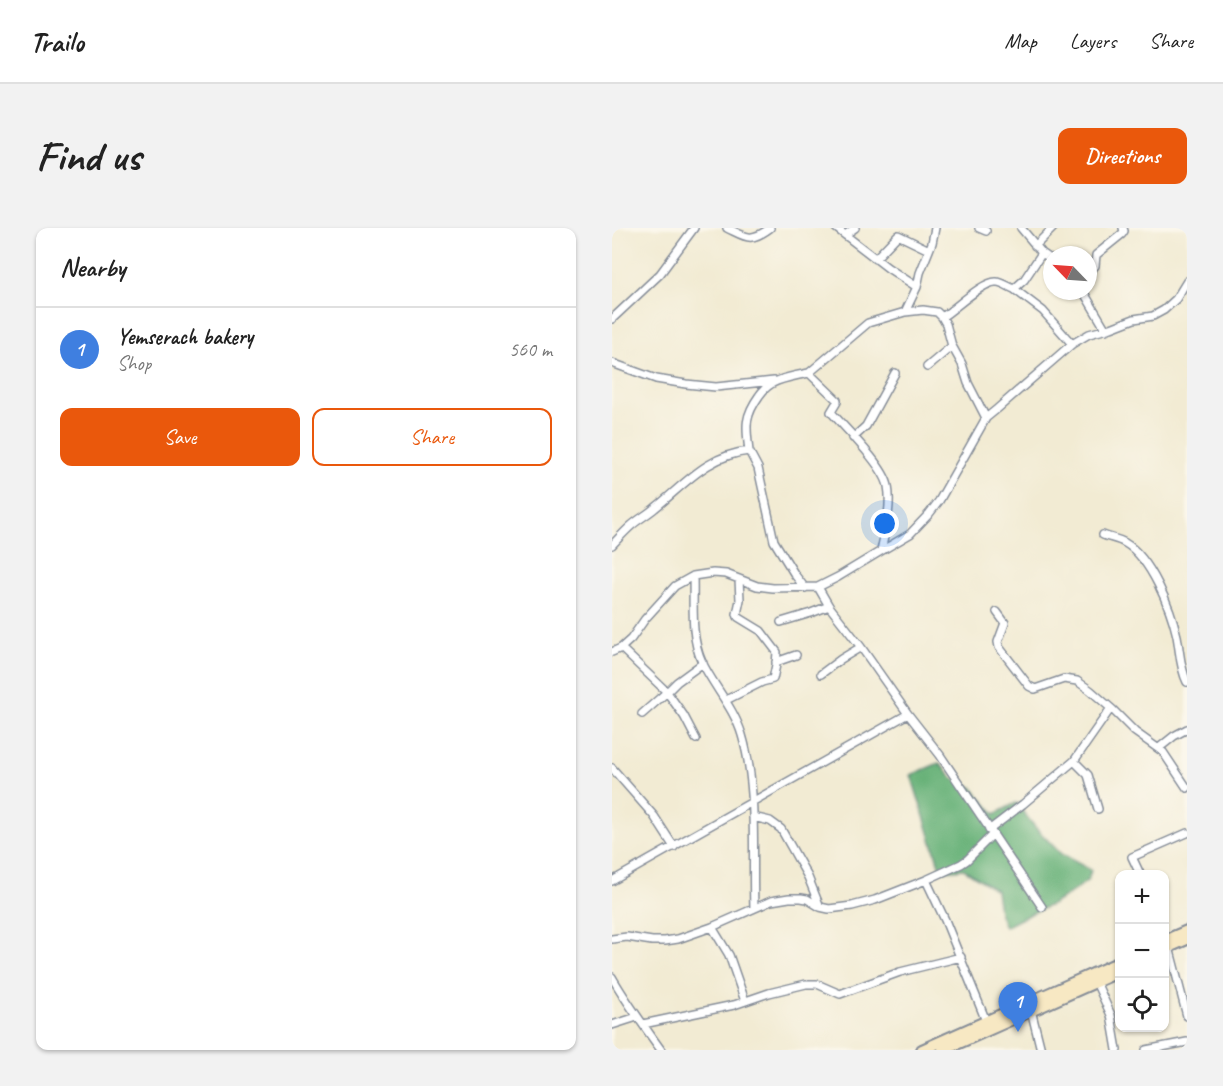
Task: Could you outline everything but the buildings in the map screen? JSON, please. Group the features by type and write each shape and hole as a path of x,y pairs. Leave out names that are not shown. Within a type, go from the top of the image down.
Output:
{"street":[{"path":"612,319 660,274 694,228"},
{"path":"726,228 748,238 770,228"},
{"path":"836,228 875,259 917,287"},
{"path":"844,235 855,228"},
{"path":"905,312 917,287 935,228"},
{"path":"1014,289 1024,280 1042,253 1021,228"},
{"path":"1035,246 1053,228"},
{"path":"1097,254 1122,234 1123,228"},
{"path":"875,259 898,235 929,250"},
{"path":"612,652 631,639 659,602 675,586 693,576 726,574 757,586 773,588 818,587 910,534 939,501 986,418 1072,344 1089,334 1134,319 1153,316 1164,310 1176,299 1187,281"},
{"path":"942,317 987,283 997,282 1014,289 1043,311 1072,344"},
{"path":"1088,300 1106,330"},
{"path":"612,363 656,379 686,384 716,387 777,381 809,373 868,323 905,312 923,310 937,312 946,324 952,346 986,418"},
{"path":"927,367 952,346"},
{"path":"809,373 837,399 831,412 880,469 888,485 888,507 881,551"},
{"path":"854,438 866,426 895,373"},
{"path":"777,381 760,394 749,411 747,427 749,450 758,468 774,541 805,588"},
{"path":"612,545 633,524 655,509 692,475 712,462 749,450"},
{"path":"1103,535 1127,544 1149,567 1169,610 1187,682"},
{"path":"693,576 694,626 698,649 703,663 726,700 741,732 749,762 753,817 754,908"},
{"path":"726,700 772,679 776,662 777,652 767,642 764,634 738,617 739,579"},
{"path":"818,587 829,606 940,755 1042,907"},
{"path":"781,622 829,606"},
{"path":"997,612 1005,622 998,642 999,647 1029,686 1035,689 1064,680 1077,681 1111,708 1135,732 1159,748 1187,788"},
{"path":"822,674 861,647"},
{"path":"621,648 667,692 684,716 696,739"},
{"path":"776,662 796,655"},
{"path":"642,714 676,682 703,663"},
{"path":"612,939 634,937 665,941 712,927 771,901 789,898 807,899 820,907 829,909 852,906 876,900 926,880 967,860 991,832 1074,761 1111,708"},
{"path":"612,881 908,714"},
{"path":"1159,748 1187,729"},
{"path":"1074,761 1088,774 1098,809"},
{"path":"612,768 654,816 674,847"},
{"path":"753,817 770,822 781,829 808,877 820,907"},
{"path":"1138,870 1132,857 1187,834"},
{"path":"926,880 961,957 986,1021"},
{"path":"712,927 729,955 745,1001"},
{"path":"1169,940 1187,931"},
{"path":"1169,942 1187,939"},
{"path":"1169,953 1187,1017"},
{"path":"643,1024 734,1005 806,984 817,984 840,994 900,972 961,957"},
{"path":"943,1050 964,1046 1007,1016 1115,964"},
{"path":"922,1050 986,1021 1031,1010 1115,973"},
{"path":"612,977 661,1050"},
{"path":"1095,982 1111,1014 1118,1050"},
{"path":"1031,1010 1041,1050"},
{"path":"612,1024 637,1017"},
{"path":"1146,1050 1187,1042"}],"green space":[{"path":"939,763 954,779 972,787 995,814 1016,803 1061,854 1091,870 1088,880 1053,904 1005,927 999,912 996,890 964,869 941,871 911,775"}],"place":[{"name":"Yemserach bakery","path":"1018,1032"}]}
